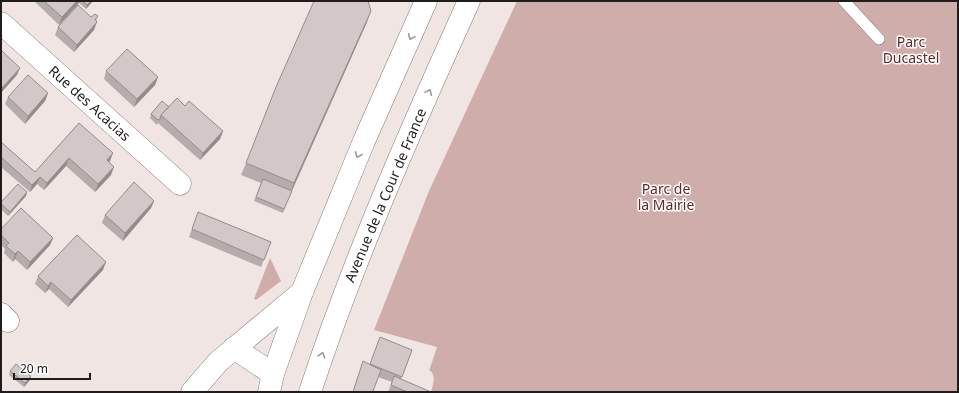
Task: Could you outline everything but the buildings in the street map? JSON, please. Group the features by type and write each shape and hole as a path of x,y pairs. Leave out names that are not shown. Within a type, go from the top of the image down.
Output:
{"main road":[{"path":"234,348 271,383 302,292 364,141 426,1"},
{"name":"Avenue de la Cour de France","path":"310,392 330,330 395,167 469,1"},
{"name":"Rue des Acacias","path":"1,22 180,184"},
{"path":"192,392 218,362 302,292"}],"lane":[{"path":"844,1 879,39"}],"green space":[{"name":"Parc de la Mairie","path":"517,1 958,1 958,392 431,392 434,377 429,370 437,347 374,330 429,191"},
{"path":"270,258 281,281 256,300 254,299"}],"park label":[{"name":"Parc Ducastel","path":"911,50"}]}
